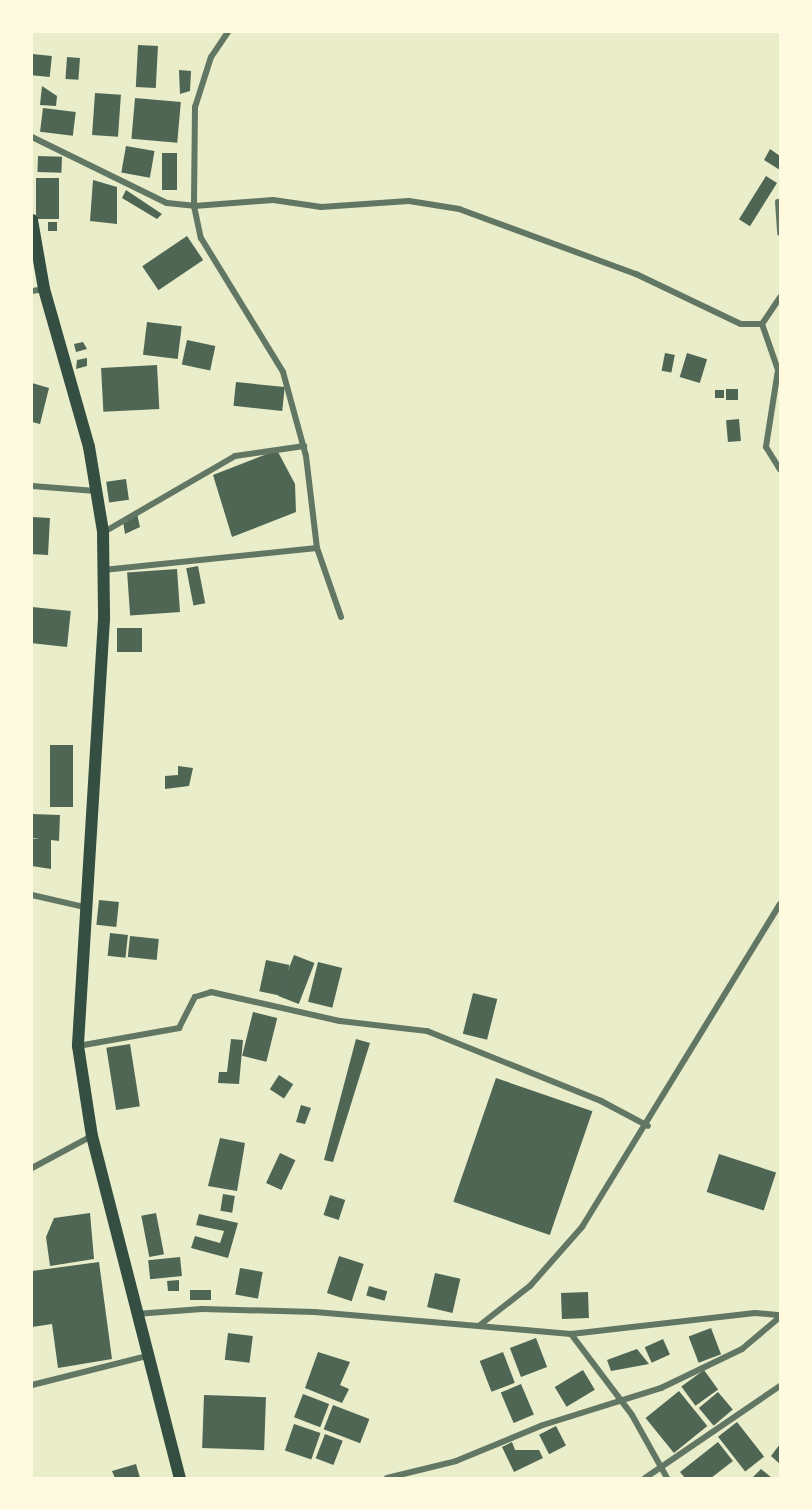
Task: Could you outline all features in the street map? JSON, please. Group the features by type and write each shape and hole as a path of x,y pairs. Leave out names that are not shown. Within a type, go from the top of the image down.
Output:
{"main road":[{"path":"32,220 44,289 96,491 103,532 103,570 78,1046 92,1136 180,1479"}],"street":[{"path":"228,32 211,57 195,107 194,206 201,238 283,372 304,446 317,548 341,617"},
{"path":"32,137 167,203 194,206 410,201 459,209 636,274 741,324 762,324"},
{"path":"777,202 780,232"},
{"path":"32,291 44,289"},
{"path":"762,324 780,297"},
{"path":"762,324 778,370 766,447 780,470"},
{"path":"103,532 235,456 304,446"},
{"path":"32,486 96,491"},
{"path":"103,570 317,548"},
{"path":"32,895 84,907"},
{"path":"479,1325 531,1286 560,1255 648,1126 780,904"},
{"path":"78,1046 179,1028 195,998 211,992 340,1021 427,1032 601,1101 648,1126"},
{"path":"32,1168 92,1136"},
{"path":"136,1314 202,1309 315,1312 571,1334 755,1313 780,1316"},
{"path":"387,1479 456,1461 543,1425 620,1403 741,1349 780,1316"},
{"path":"571,1334 663,1467 667,1479"},
{"path":"32,1385 147,1356"},
{"path":"645,1479 780,1386"}],"building":[{"path":"138,45 158,46 156,88 136,87"},
{"path":"32,54 52,56 50,77 32,75"},
{"path":"67,57 80,58 78,80 65,79"},
{"path":"179,70 191,71 190,91 180,94"},
{"path":"42,86 57,96 56,106 40,105"},
{"path":"95,93 121,95 118,137 92,135"},
{"path":"135,98 181,102 177,143 131,139"},
{"path":"43,108 76,112 73,136 40,132"},
{"path":"126,146 155,151 150,178 121,173"},
{"path":"770,149 780,156 780,170 764,160"},
{"path":"162,153 177,153 177,190 162,190"},
{"path":"38,156 62,157 61,173 37,172"},
{"path":"766,176 777,183 750,226 739,219"},
{"path":"36,178 59,178 59,219 36,219"},
{"path":"93,180 117,187 117,224 90,221"},
{"path":"126,190 162,214 157,219 122,198"},
{"path":"48,222 57,222 57,231 48,231"},
{"path":"187,236 203,260 158,290 142,266"},
{"path":"147,322 182,326 178,359 143,355"},
{"path":"187,340 215,346 210,370 182,364"},
{"path":"83,342 87,349 76,352 74,344"},
{"path":"665,353 675,355 671,373 662,371"},
{"path":"687,353 707,359 700,383 680,377"},
{"path":"87,358 87,366 76,369 77,360"},
{"path":"157,365 159,409 103,412 101,368"},
{"path":"236,382 285,387 282,411 233,406"},
{"path":"32,383 49,388 40,424 32,422"},
{"path":"726,389 738,389 738,400 726,400"},
{"path":"715,390 724,390 724,398 715,398"},
{"path":"739,419 741,441 728,442 726,420"},
{"path":"277,450 295,484 296,512 232,537 213,475"},
{"path":"126,479 129,500 109,503 106,482"},
{"path":"137,514 140,527 125,534 123,521"},
{"path":"32,517 50,518 48,555 32,554"},
{"path":"198,566 205,603 193,606 186,568"},
{"path":"177,569 180,612 130,615 127,572"},
{"path":"32,607 71,611 67,647 32,643"},
{"path":"117,628 142,628 142,652 117,652"},
{"path":"50,745 73,745 73,807 50,807"},
{"path":"178,766 193,768 189,786 165,789 165,776 178,775"},
{"path":"32,814 60,815 59,841 51,840 51,869 32,866 32,839 39,839 32,838"},
{"path":"99,900 119,902 116,927 96,925"},
{"path":"110,933 128,935 125,958 108,956"},
{"path":"130,936 159,939 157,960 128,957"},
{"path":"294,955 315,963 299,1004 278,996"},
{"path":"266,960 289,965 283,996 259,991"},
{"path":"318,962 342,968 332,1008 308,1002"},
{"path":"473,993 497,999 487,1040 463,1034"},
{"path":"253,1012 277,1018 266,1062 242,1056"},
{"path":"231,1039 243,1040 239,1084 218,1083 219,1072 227,1072"},
{"path":"356,1039 370,1043 333,1162 324,1160"},
{"path":"130,1044 140,1106 116,1110 106,1048"},
{"path":"279,1075 293,1084 284,1099 270,1089"},
{"path":"496,1078 592,1111 550,1235 453,1202"},
{"path":"301,1105 311,1108 305,1124 296,1122"},
{"path":"220,1138 245,1143 237,1191 208,1186"},
{"path":"280,1153 295,1160 281,1190 266,1183"},
{"path":"719,1154 776,1173 764,1211 707,1192"},
{"path":"223,1194 235,1196 232,1213 220,1211"},
{"path":"330,1195 345,1200 339,1220 324,1215"},
{"path":"90,1213 94,1259 50,1266 46,1237 54,1218"},
{"path":"156,1213 164,1254 149,1257 141,1216"},
{"path":"199,1214 238,1223 228,1258 191,1248 195,1236 220,1243 224,1231 196,1225"},
{"path":"339,1256 364,1264 352,1301 327,1293"},
{"path":"180,1257 182,1276 150,1279 148,1260"},
{"path":"99,1262 112,1359 58,1368 52,1324 32,1327 32,1271"},
{"path":"240,1268 263,1272 258,1299 235,1295"},
{"path":"435,1273 460,1279 452,1313 427,1307"},
{"path":"179,1280 179,1291 168,1291 167,1281"},
{"path":"369,1286 387,1291 385,1301 366,1296"},
{"path":"190,1290 211,1290 211,1300 190,1300"},
{"path":"588,1292 589,1318 562,1319 561,1293"},
{"path":"711,1328 721,1354 699,1363 689,1337"},
{"path":"228,1333 253,1336 250,1363 225,1360"},
{"path":"536,1338 547,1367 521,1377 510,1348"},
{"path":"663,1339 670,1355 652,1363 645,1347"},
{"path":"637,1349 649,1364 611,1371 607,1360"},
{"path":"318,1352 350,1362 340,1385 349,1389 342,1403 305,1388"},
{"path":"503,1352 515,1383 491,1392 480,1361"},
{"path":"583,1370 595,1390 567,1407 555,1387"},
{"path":"704,1370 718,1389 695,1406 681,1386"},
{"path":"521,1384 534,1414 514,1423 501,1393"},
{"path":"679,1391 707,1426 674,1453 646,1418"},
{"path":"718,1392 733,1410 714,1426 699,1408"},
{"path":"303,1394 329,1404 320,1427 294,1417"},
{"path":"204,1395 266,1397 264,1450 202,1448"},
{"path":"333,1405 369,1419 360,1443 324,1429"},
{"path":"737,1422 764,1457 745,1471 718,1437"},
{"path":"294,1424 320,1433 311,1460 285,1450"},
{"path":"556,1426 566,1446 549,1454 539,1435"},
{"path":"325,1434 343,1441 333,1465 316,1458"},
{"path":"512,1442 515,1450 539,1450 543,1458 514,1472 502,1447"},
{"path":"718,1442 733,1461 711,1478 685,1478 680,1472"},
{"path":"780,1444 780,1464 771,1456"},
{"path":"136,1464 140,1478 115,1478 112,1471"},
{"path":"761,1469 772,1478 752,1478"}]}
